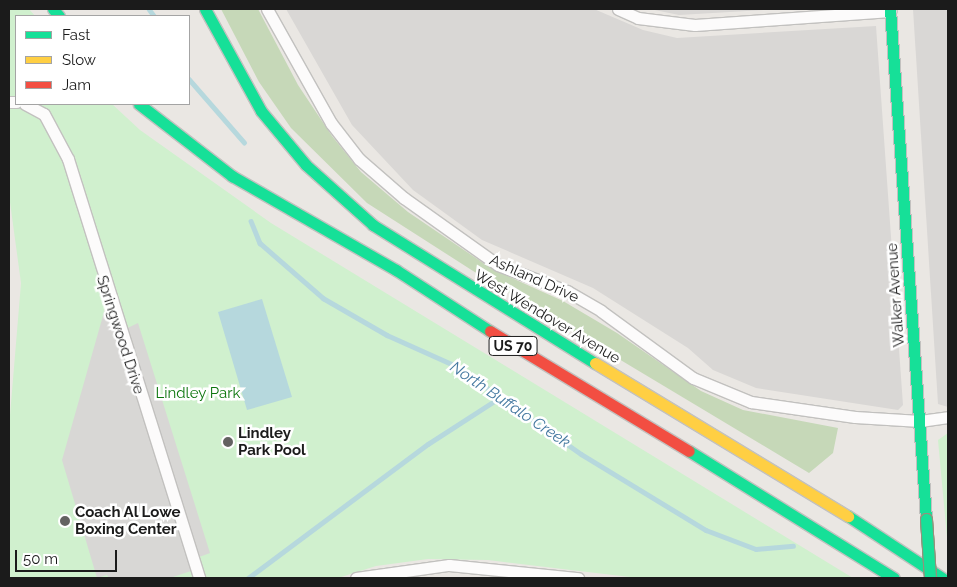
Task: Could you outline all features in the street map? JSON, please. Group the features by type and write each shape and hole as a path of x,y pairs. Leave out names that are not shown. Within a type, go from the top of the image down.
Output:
{"main road":[{"name":"West Wendover Avenue","path":"205,9 260,111 306,165 373,224 433,266 872,530 942,578"},
{"name":"Walker Avenue","path":"890,10 930,578"},
{"name":"US 70","path":"140,105 232,176 396,270 553,372 750,487 894,578"}],"street":[{"name":"Ashland Drive","path":"267,9 331,124 359,159 468,246 498,265 567,291 601,311 694,378 718,390 751,402 920,422 948,417"},
{"path":"618,9 638,18 695,25 890,10"},
{"name":"Springwood Drive","path":"27,105 44,114 68,159 199,578"},
{"path":"356,578 449,565 578,578"}],"shaded area":[{"path":"286,9 594,9 643,30 677,38 876,26 903,405 898,410 756,388 713,370 688,348 593,288 482,240 413,190 352,125"},
{"path":"650,9 780,9 679,15"},
{"path":"913,9 948,9 948,407 938,404"},
{"path":"108,298 119,332 138,323 210,553 191,560 194,570 170,578 109,578 107,575 97,578 62,460"}],"green space":[{"name":"Lindley Park","path":"9,9 29,9 34,15 15,15 15,105 113,105 140,130 271,223 853,578 638,578 488,560 428,559 376,566 338,578 9,578 9,427 21,283 9,195"},
{"path":"221,9 258,9 298,85 332,136 361,172 408,212 492,269 563,301 617,333 701,391 743,410 838,428 833,453 809,473 484,278 367,203 291,128 259,82"},
{"path":"948,433 948,548 938,440"}],"water":[{"path":"262,299 292,397 247,410 218,312"}],"waterway":[{"name":"North Buffalo Creek","path":"149,9 153,15"},
{"name":"North Buffalo Creek","path":"190,80 244,142"},
{"name":"North Buffalo Creek","path":"251,221 260,243 323,298 387,335 456,366 581,454 706,530 756,549 793,546"},
{"path":"248,578 428,444 499,398"}],"traffic: fast":[{"path":"53,9 58,15"},
{"path":"205,9 261,111 306,165 373,225 595,363"},
{"path":"890,9 926,519"},
{"path":"140,105 232,176 396,270 490,331"},
{"path":"689,451 894,578"},
{"path":"848,516 942,578"},
{"path":"926,519 930,578"}],"traffic: slow":[{"path":"595,363 848,516"}],"traffic: jam":[{"path":"490,331 689,451"}],"place":[{"name":"Lindley Park Pool","path":"228,442"},
{"name":"Coach Al Lowe Boxing Center","path":"65,521"}]}
